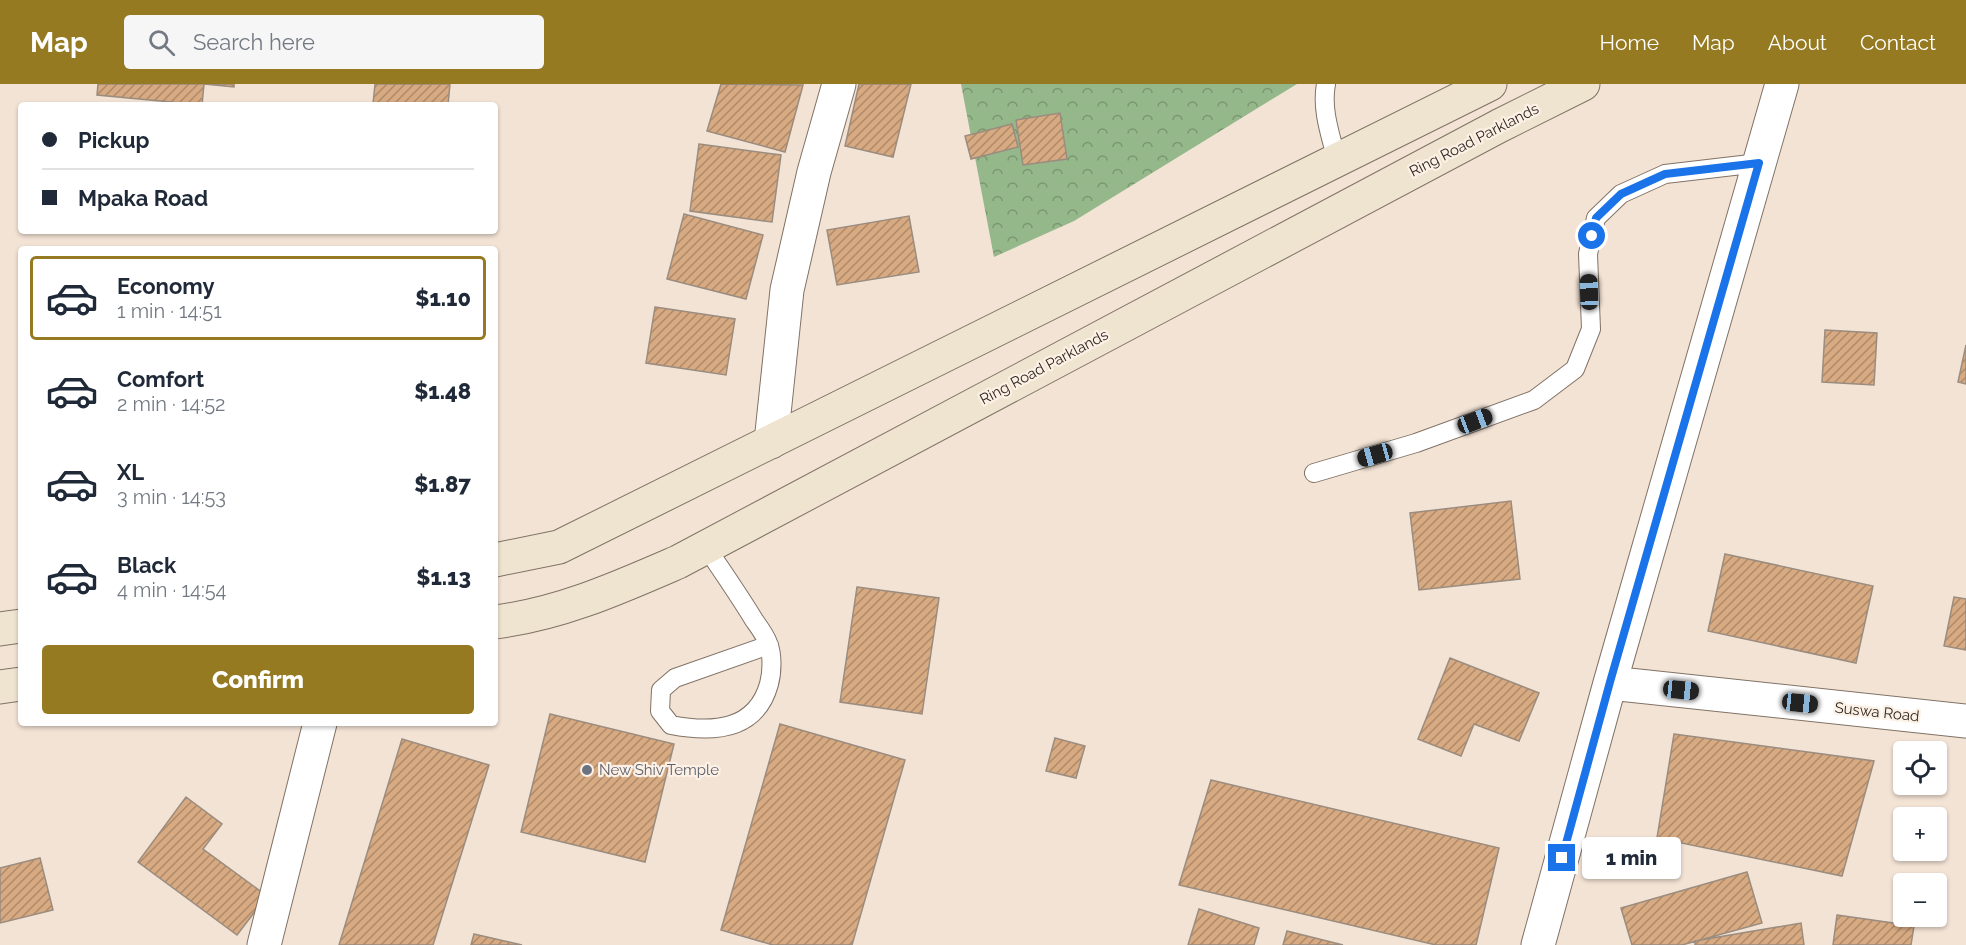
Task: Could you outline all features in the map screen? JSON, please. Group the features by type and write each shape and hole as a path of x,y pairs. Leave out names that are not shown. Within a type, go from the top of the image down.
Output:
{"street":[{"path":"771,442 787,290 814,172 839,84"},
{"path":"498,559 559,547 1490,84"},
{"name":"Ring Road Parklands","path":"498,622 522,619 573,606 668,566 1499,126 1583,84"},
{"path":"1538,945 1610,682 1782,84"},
{"path":"0,629 18,626"},
{"name":"Suswa Road","path":"1610,682 1966,721"},
{"path":"0,687 18,684"},
{"path":"264,945 319,726"}],"lane":[{"path":"1326,84 1325,115 1337,161"},
{"path":"1314,473 1416,443 1534,400 1575,369 1591,329 1588,254 1596,218 1621,194 1665,174 1759,163"},
{"path":"706,547 769,645 771,674 766,693 754,713 735,724 715,729 695,730 671,725 660,711 661,690 675,678 769,645"}],"green space":[{"path":"961,84 1297,84 1074,221 994,257"}],"building":[{"path":"98,84 204,84 202,102 170,102 97,95"},
{"path":"204,84 234,84 234,87"},
{"path":"375,84 450,84 448,102 373,102"},
{"path":"721,84 803,85 785,152 707,131"},
{"path":"859,84 911,84 893,157 845,146"},
{"path":"1060,113 1067,159 1023,165 1016,120"},
{"path":"1012,124 1018,147 971,159 965,136"},
{"path":"699,144 781,155 772,222 690,211"},
{"path":"684,214 763,235 746,299 667,279"},
{"path":"909,216 919,272 837,285 827,230"},
{"path":"655,307 735,319 726,375 646,363"},
{"path":"1825,330 1877,333 1874,385 1822,382"},
{"path":"1966,345 1966,384 1958,382"},
{"path":"1511,501 1520,579 1419,590 1410,513"},
{"path":"1725,554 1873,586 1856,663 1708,631"},
{"path":"857,587 939,598 922,714 840,702"},
{"path":"1954,597 1966,599 1966,650 1944,646"},
{"path":"1450,658 1539,693 1519,741 1474,724 1461,756 1418,739"},
{"path":"550,714 674,744 645,862 521,832"},
{"path":"780,724 905,760 852,945 773,945 721,930"},
{"path":"1674,734 1874,761 1842,876 1657,838"},
{"path":"1055,738 1085,746 1076,778 1046,771"},
{"path":"402,739 489,765 433,945 339,945"},
{"path":"1211,780 1499,848 1476,945 1436,945 1179,885"},
{"path":"186,797 222,824 203,849 267,896 237,935 138,862"},
{"path":"40,858 53,910 0,923 0,868"},
{"path":"1747,872 1762,923 1682,945 1632,945 1621,908"},
{"path":"1199,909 1259,928 1254,945 1188,945"},
{"path":"1837,915 1893,923 1893,927 1914,927 1911,945 1833,945"},
{"path":"1801,923 1804,945 1695,945 1695,941"},
{"path":"1287,931 1343,945 1283,945"},
{"path":"474,934 522,945 471,945"}],"place":[{"name":"New Shiv Temple","path":"587,770"}],"route":[{"path":"1562,858 1610,682 1759,163 1665,174 1621,194 1596,218 1592,236"}]}
